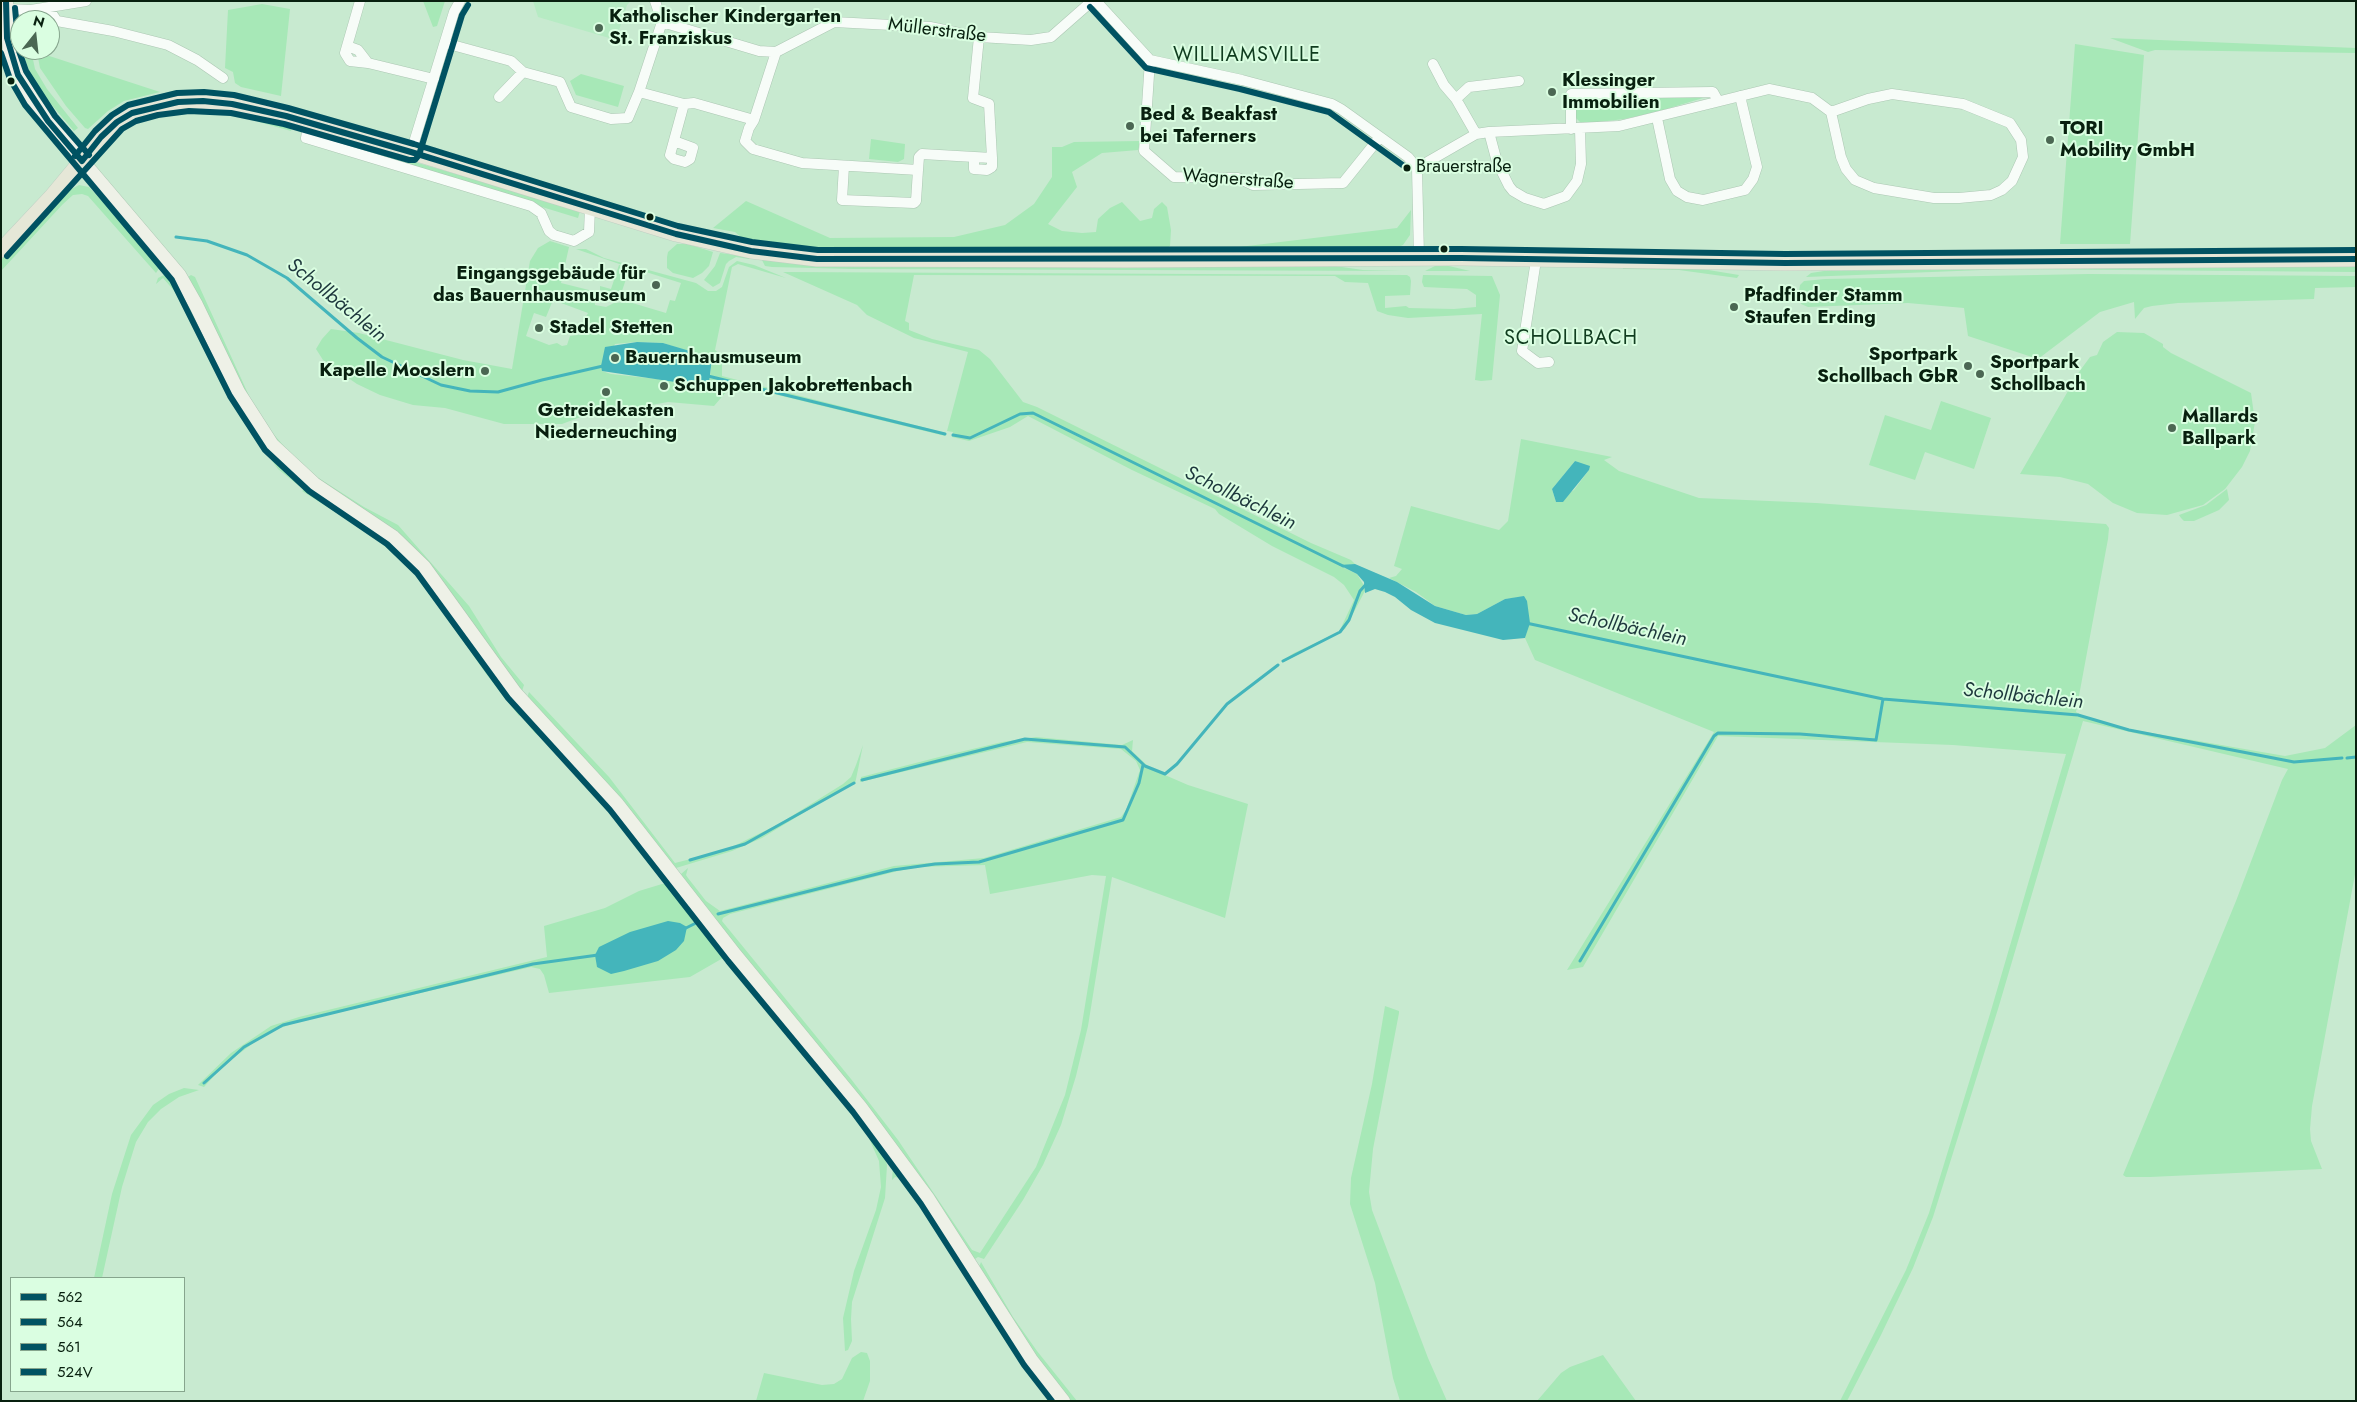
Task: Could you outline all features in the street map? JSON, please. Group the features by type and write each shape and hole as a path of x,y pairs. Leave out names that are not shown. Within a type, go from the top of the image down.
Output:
{"main road":[{"path":"4,6 10,53 18,75 48,122 178,275 196,305 238,392 272,445 314,484 393,538 424,567 515,693 618,804 735,955 860,1107 928,1200 1031,1360 1064,1401"},
{"path":"1,250 82,161 101,137 117,122 132,113 169,104 203,101 232,104 309,122 671,233 751,250 817,259 1126,260 1419,258 1785,263 2356,259"}],"street":[{"path":"4,6 24,11 86,1"},
{"path":"360,1 345,54 350,62 368,63 434,79"},
{"path":"411,152 454,12 460,1"},
{"path":"445,43 511,61 523,72 560,82 571,107 611,119 628,118 639,92 662,22 655,1"},
{"path":"1094,1 1150,60 1242,80 1332,104 1342,109 1408,157 1417,168 1419,258"},
{"name":"Müllerstraße","path":"776,52 834,22 930,26 979,37 1031,40 1051,37 1094,1"},
{"path":"47,6 57,21 113,31 168,46 197,60 223,78"},
{"path":"662,22 759,51 776,52 745,142 753,149 802,163 918,170"},
{"path":"844,166 842,200 914,203 916,200 919,157 922,154 992,158 989,104 973,98 979,37"},
{"name":"Wagnerstraße","path":"1150,60 1144,151 1174,177 1238,178 1253,185 1344,183 1380,137"},
{"path":"1433,64 1444,85 1456,99 1476,134"},
{"path":"499,97 523,72"},
{"path":"1456,99 1469,87 1519,81"},
{"path":"1417,168 1476,134 1619,126 1769,89 1812,98 1831,112 1841,157 1846,169 1855,180 1874,188 1934,198 1991,195 2002,190 2012,181 2023,157 2022,140 2010,123 1963,104 1892,94 1868,99 1831,112"},
{"path":"639,92 684,104 694,103 754,120"},
{"path":"1489,132 1497,162 1509,186 1513,191 1526,198 1544,204 1566,196 1577,181 1581,164 1572,94 1713,92 1718,101"},
{"path":"1657,118 1670,179 1677,191 1687,197 1703,200 1745,190 1753,179 1757,167 1740,96"},
{"path":"674,141 684,104"},
{"path":"309,122 306,138 530,206 541,213 548,231 554,235 574,241 589,232 590,208"},
{"path":"1536,260 1522,351 1538,364 1549,362"}],"shaded area":[{"path":"423,1 445,1 437,26 433,27"},
{"name":"Katholischer Kindergarten St. Franziskus","path":"533,1 631,1 627,5 616,40 538,17"},
{"path":"262,4 290,9 281,96 241,87 235,83 233,72 225,68 228,10"},
{"path":"2110,38 2356,48 2356,53 2155,50 2148,52"},
{"path":"2075,44 2144,55 2130,244 2060,244"},
{"path":"60,59 160,92 124,101 108,111 88,129 66,106 40,68 38,60"},
{"path":"25,60 33,60 35,69 47,89 78,128 74,131 44,96 30,74"},
{"path":"581,74 624,86 618,107 576,95 570,81"},
{"path":"1700,96 1703,98 1624,119 1582,124 1575,117 1576,104 1585,98"},
{"path":"213,107 290,123 291,131 259,122 241,114 213,109"},
{"path":"314,133 571,207 580,211 578,218 313,137"},
{"path":"871,139 905,144 904,159 898,162 869,159"},
{"path":"1141,141 1138,150 1102,153 1072,172 1077,187 1048,224 1062,231 1096,232 1098,219 1110,208 1122,202 1140,221 1152,218 1154,209 1162,202 1167,207 1171,230 1170,246 1162,252 1152,255 876,254 769,243 742,238 735,232 713,228 746,201 830,238 954,237 1005,225 1034,204 1052,177 1052,147 1062,147 1074,142"},
{"path":"79,185 89,187 159,263 160,267 156,273 88,196 82,194 73,195 63,204 1,271 1,260 66,190 68,191"},
{"path":"1411,210 1410,235 1403,245 1396,248 1254,250 1239,247 1397,228"},
{"path":"550,241 569,247 561,283 593,291 595,305 606,307 614,303 629,302 666,313 670,300 675,301 681,283 630,267 621,294 600,290 600,286 611,289 619,265 628,267 576,249 586,249 604,258 696,283 708,291 716,291 722,287 729,267 737,261 754,265 786,278 738,264 732,267 715,350 722,356 722,376 946,433 945,436 733,384 714,406 668,402 640,407 607,407 562,424 504,424 445,408 413,405 380,395 357,384 341,373 323,360 316,349 331,329 359,333 463,360 512,369 530,261 538,248","holes":["553,300 588,313 580,328 585,334 570,336 567,345 562,346 557,343 549,345 526,336 534,313 546,317","637,342 663,343 712,359 710,376 685,382 611,374 602,371 615,344"]},
{"path":"677,244 688,244 713,252 709,266 693,278 673,273 667,268 667,257 668,252"},
{"path":"2133,250 2356,251 2356,254 2133,254"},
{"path":"720,253 752,257 749,259 736,257 729,261 726,264 720,283 713,287 704,280 715,266"},
{"path":"761,258 1335,266 1363,270 1403,271 853,269 772,267 765,266"},
{"path":"2356,265 2356,272 2007,269 1806,277 1811,273 1824,271"},
{"path":"1435,266 1449,266 1470,271 1425,271"},
{"path":"1623,266 1696,268 1739,275 1737,278 1679,270 1623,269"},
{"path":"783,272 1407,275 1411,281 1410,295 1385,296 1385,308 1406,306 1409,308 1454,309 1476,307 1476,295 1467,289 1424,287 1422,282 1423,275 1492,276 1500,295 1492,380 1481,381 1475,380 1482,314 1408,318 1388,315 1377,311 1368,283 1345,282 1335,276 914,275 905,321 909,323 909,330 932,339 979,350 990,359 1023,402 1037,407 1311,543 1351,560 1355,564 1340,566 1357,574 1366,589 1345,629 1284,662 1283,660 1294,653 1339,632 1354,600 1344,585 1334,577 1272,546 1219,514 1215,509 1132,470 1028,416 1010,427 969,441 952,437 953,432 947,431 968,352 914,338 867,315 857,305"},
{"path":"166,274 174,281 187,300 299,479 299,486 278,469 240,417 176,293 163,278 156,284 158,278"},
{"path":"2089,274 2356,276 2356,287 2315,288 2314,299 2178,303 2152,306 2144,308 2135,319 2134,302 2100,312 2038,359 1968,336 1964,308 1908,303 1808,307 1801,304 1798,298 1800,285 1804,281 1825,279"},
{"path":"191,275 195,277 250,398 270,430 288,451 317,477 364,507 398,525 469,606 501,657 524,685 522,691 520,691 445,585 291,457 258,417 188,277"},
{"name":"Mallards Ballpark","path":"2117,332 2144,333 2163,344 2163,347 2171,353 2251,393 2255,422 2250,451 2242,467 2225,489 2203,505 2167,515 2137,513 2113,503 2088,484 2060,477 2020,474 2079,372 2090,357 2097,355 2103,342"},
{"path":"1941,401 1991,418 1974,469 1925,452 1915,480 1869,465 1885,415 1931,430"},
{"path":"1521,439 1612,457 1604,460 1619,471 1699,498 1816,503 2106,524 2109,528 2108,539 2076,712 2085,717 2123,728 2285,756 2325,748 2356,725 2356,869 2312,1106 2310,1129 2311,1141 2322,1169 2150,1177 2126,1177 2123,1175 2236,901 2282,780 2288,769 2083,721 1998,1009 1933,1217 1913,1268 1881,1335 1847,1401 1840,1401 1906,1270 1929,1213 1990,1014 2066,754 1953,745 1718,736 1583,967 1567,970 1714,732 1535,660 1525,638 1528,627 1528,613 1521,597 1505,599 1477,614 1466,615 1435,606 1416,592 1389,578 1396,576 1402,569 1394,566 1411,506 1499,530 1508,521","holes":["1575,461 1589,470 1574,490 1556,502 1552,489"]},
{"path":"308,487 385,538 417,567 522,710 522,714 519,716 487,675 413,570 373,536 302,491"},
{"path":"2227,489 2229,500 2219,510 2194,521 2184,521 2179,515 2206,505"},
{"path":"529,692 609,777 675,863 726,850 779,824 843,784 851,777 863,745 855,784 846,787 762,838 732,851 676,868 527,698"},
{"path":"530,719 580,769 666,876 661,879 595,791 559,753 535,733 526,722"},
{"path":"1036,737 1122,745 1133,740 1132,751 1151,769 1188,785 1248,804 1225,918 1112,877 1088,1026 1076,1076 1061,1125 1043,1165 1023,1200 984,1259 978,1257 972,1261 879,1123 685,884 681,874 688,868 686,875 688,878 706,901 720,911 894,866 984,858 1121,817 1126,810 1140,770 1136,761 1121,749 1027,742 860,782 861,777 1002,742","holes":["985,865 990,894 1092,875 1106,876 1081,1030 1065,1095 1036,1167 980,1253 972,1250 898,1140 851,1079 722,921 723,918 730,914 918,867"]},
{"path":"662,884 674,884 730,954 690,977 549,993 544,975 540,969 531,967 302,1021 277,1029 260,1038 224,1065 204,1087 198,1085 231,1053 271,1026 299,1017 547,957 544,926 605,908 639,891"},
{"path":"728,961 736,961 881,1144 887,1165 885,1198 852,1302 852,1341 848,1350 845,1351 843,1318 854,1271 876,1210 881,1187 879,1161 868,1136 853,1116"},
{"path":"1385,1006 1399,1011 1399,1013 1373,1149 1369,1192 1372,1210 1428,1358 1447,1401 1400,1401 1393,1378 1375,1283 1350,1204 1351,1178 1372,1084"},
{"path":"184,1088 199,1090 179,1097 161,1109 148,1122 136,1142 122,1187 102,1277 94,1277 112,1194 131,1135 153,1105 169,1094"},
{"path":"893,1166 899,1167 1057,1401 1053,1401 1018,1359 920,1203 900,1178 895,1177 892,1180"},
{"path":"981,1262 1013,1317 1037,1351 1077,1401 1070,1401 1024,1342 978,1270"},
{"path":"861,1352 867,1353 870,1361 870,1381 863,1401 756,1401 764,1373 822,1385 834,1384 842,1379 852,1358"},
{"path":"1603,1355 1636,1401 1537,1401 1561,1373 1570,1367"}],"water":[{"path":"637,342 663,343 710,357 712,359 709,382 675,382 602,371 601,366 605,347"},
{"path":"1575,461 1590,466 1589,470 1563,502 1556,502 1552,489"},
{"path":"1355,564 1397,582 1435,606 1466,615 1477,614 1505,599 1524,596 1527,601 1530,623 1525,638 1503,640 1435,623 1411,610 1395,597 1385,592 1375,589 1365,593 1364,582 1357,574 1339,565"},
{"path":"668,921 680,923 687,927 684,941 676,950 658,961 611,974 597,967 595,955 599,947 630,932"}],"waterway":[{"name":"Schollbächlein","path":"176,237 207,241 247,255 287,278 382,357 441,385 470,391 498,392 603,366"},
{"name":"Schollbächlein","path":"708,376 945,434"},
{"name":"Schollbächlein","path":"953,435 970,438 1020,414 1033,413 1343,566"},
{"path":"1283,661 1340,632 1349,620 1360,591 1368,582"},
{"name":"Schollbächlein","path":"1526,623 1883,699 2078,715 2129,730 2294,762 2342,758"},
{"path":"862,780 1025,739 1125,747 1145,766 1165,774 1177,764 1227,704 1278,665"},
{"path":"1580,961 1714,736 1718,733 1800,734 1876,740 1883,699"},
{"name":"Schollbächlein","path":"2347,758 2356,757"},
{"path":"718,914 893,870 935,864 979,862 1123,820 1139,783 1143,765"},
{"path":"690,860 745,844 854,783"},
{"path":"684,929 696,923"},
{"path":"204,1083 244,1047 283,1025 533,964 598,955"}],"transit line":[{"name":"562","path":"6,1 7,38 18,75 48,121 82,161"},
{"name":"524V","path":"7,256 122,129 136,121 158,115 189,111 231,113 284,124 409,160 415,160 419,155 462,15 468,5"},
{"name":"524V","path":"1090,7 1146,68 1240,89 1329,112 1408,169"},
{"name":"561","path":"15,8 19,51 26,71 55,116 89,155"},
{"name":"564","path":"1,53 10,79 25,105 172,280 230,396 265,450 309,491 387,544 417,573 508,698 610,810 728,961 853,1112 921,1204 1024,1365 1052,1401"},
{"name":"561","path":"75,156 95,131 112,115 128,105 177,93 204,92 234,95 288,108 414,144 678,226 752,242 818,250 1461,249 1785,254 2356,250"},
{"name":"562","path":"82,161 101,137 117,122 132,113 178,102 203,101 232,104 286,116 411,152 676,234 751,251 817,259 1461,258 1785,263 2356,259"}],"place":[{"name":"Katholischer Kindergarten St. Franziskus","path":"599,28"},
{"name":"Klessinger Immobilien","path":"1552,92"},
{"name":"Bed & Beakfast bei Taferners","path":"1130,126"},
{"name":"TORI Mobility GmbH","path":"2050,140"},
{"name":"Brauerstraße","path":"1407,168"},
{"name":"Eingangsgebäude für das Bauernhausmuseum","path":"656,285"},
{"name":"Pfadfinder Stamm Staufen Erding","path":"1734,307"},
{"name":"Stadel Stetten","path":"539,328"},
{"name":"Bauernhausmuseum","path":"615,358"},
{"name":"Sportpark Schollbach GbR","path":"1968,366"},
{"name":"Kapelle Mooslern","path":"485,371"},
{"name":"Sportpark Schollbach","path":"1980,374"},
{"name":"Schuppen Jakobrettenbach","path":"664,386"},
{"name":"Getreidekasten Niederneuching","path":"606,392"},
{"name":"Mallards Ballpark","path":"2172,428"}],"district":[{"name":"WILLIAMSVILLE","path":"1247,56"},
{"name":"SCHOLLBACH","path":"1571,339"}]}
